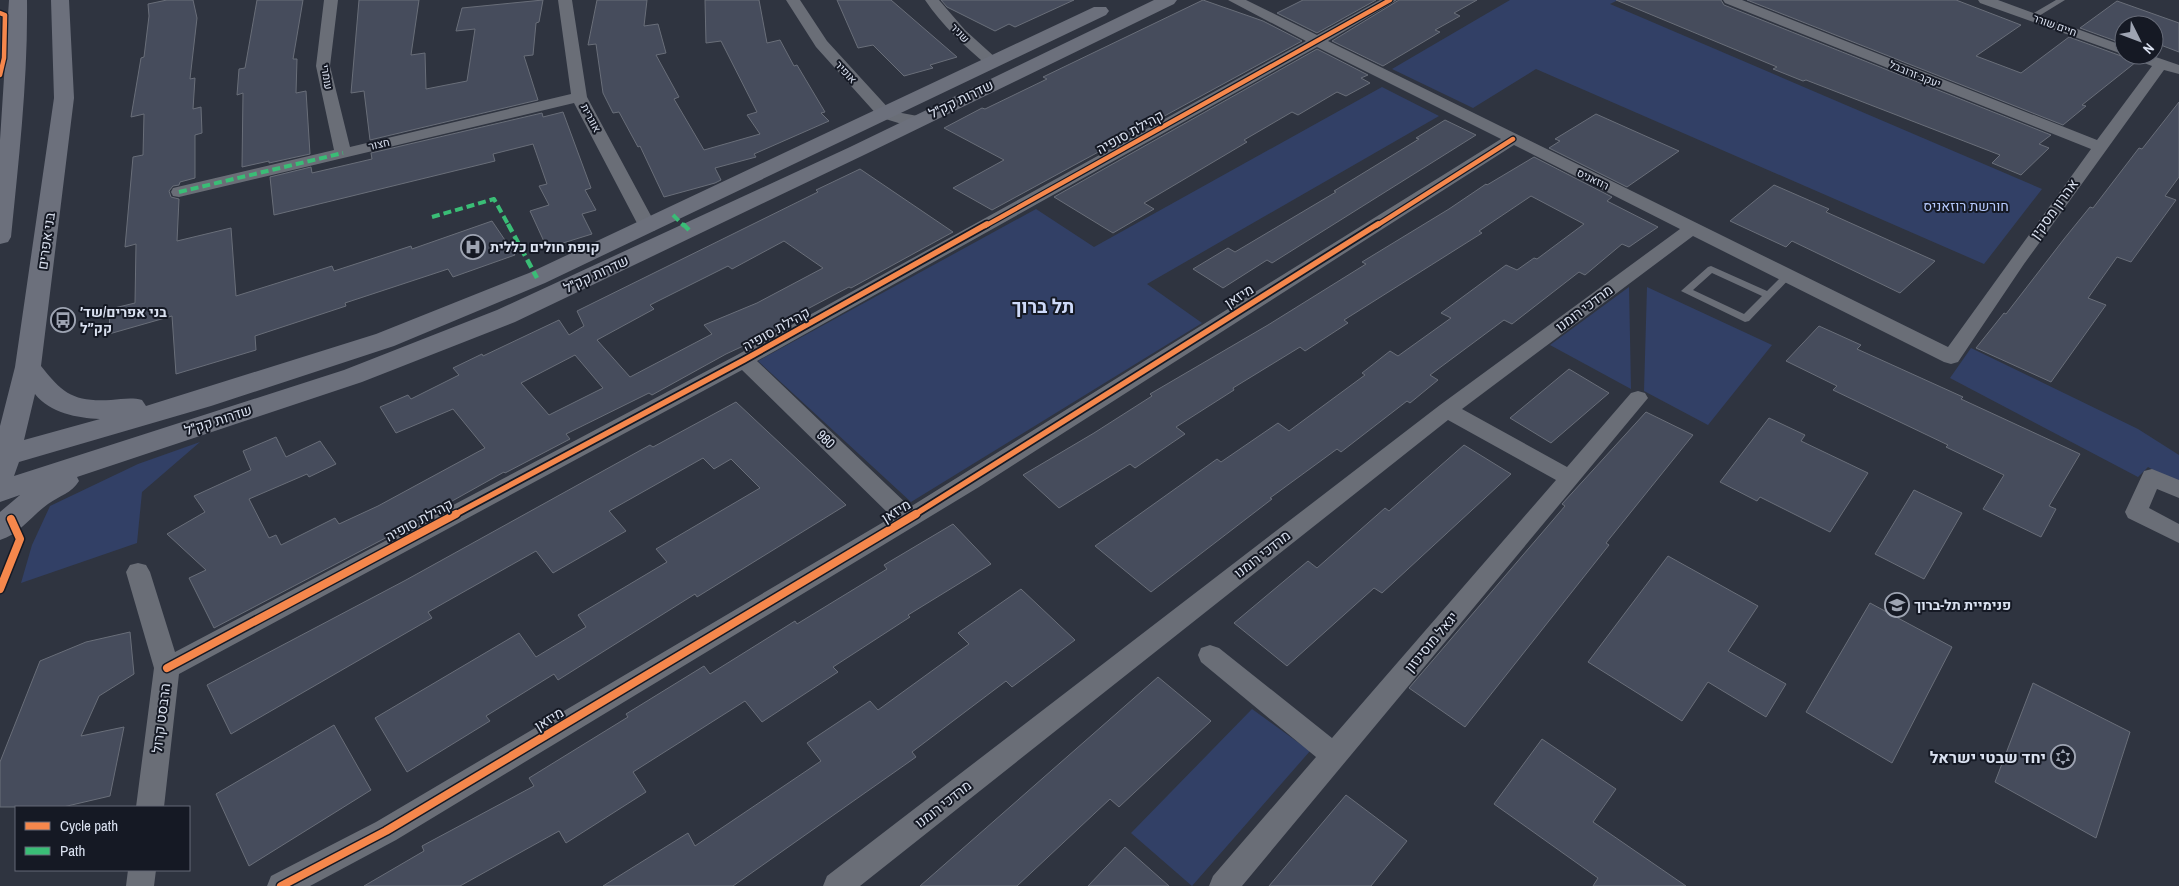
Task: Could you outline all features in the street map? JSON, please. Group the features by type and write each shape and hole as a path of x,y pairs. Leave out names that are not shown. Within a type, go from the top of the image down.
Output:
{"main road":[{"path":"0,237 11,134 18,30 18,0"},
{"name":"בני אפרים","path":"0,478 28,366 64,98 60,0"},
{"name":"שדרות קק\"ל","path":"0,491 353,376 506,316 848,155 1168,0"},
{"name":"שדרות קק\"ל","path":"4,456 202,399 385,340 537,278 648,227 1116,4"},
{"path":"28,366 53,397 98,411 202,399"},
{"path":"0,529 37,497 101,459"}],"street":[{"name":"עומרי","path":"331,0 323,66 342,153"},
{"name":"אוגרית","path":"565,0 579,97 648,227"},
{"name":"אופיר","path":"792,0 821,44 885,114"},
{"name":"שניר","path":"932,0 949,22 975,49 992,62"},
{"name":"רוזאניס","path":"1235,0 1951,356"},
{"name":"קהילת סופיה","path":"167,668 744,360 1318,42 1390,0"},
{"name":"יעקב זרובבל","path":"1730,0 2100,147"},
{"name":"חיים שורר","path":"1985,0 2114,47"},
{"name":"אהרון מסקין","path":"1951,356 2160,65"},
{"path":"2164,65 2179,70"},
{"name":"חצור","path":"179,192 579,97"},
{"path":"885,114 905,120 917,120"},
{"name":"מיזאן","path":"281,886 386,832 907,518 1513,139"},
{"name":"מרדכי רומנו","path":"837,886 1447,410 1692,228"},
{"name":"980","path":"744,360 907,518"},
{"name":"יגאל מוסינזון","path":"1223,886 1638,398"},
{"path":"1447,410 1570,478"},
{"path":"2179,490 2152,477 2136,512 2179,534"},
{"name":"הרבסט קרול","path":"138,572 167,668 150,806"},
{"path":"1210,655 1334,756"},
{"path":"140,886 142,871"}],"lane":[{"path":"2032,17 2061,0"},
{"path":"1768,295 1710,269 1686,291 1745,319 1788,275"}],"green space":[{"name":"חורשת רוזאניס","path":"1510,0 1618,0 1610,4 2042,189 1984,264 1536,69 1473,108 1392,69"},
{"path":"1382,87 1439,116 1147,284 1202,323 911,502 758,361 1036,209 1094,247"},
{"path":"1629,287 1631,389 1550,345"},
{"path":"1647,287 1772,345 1708,425 1644,391"},
{"path":"1971,348 2138,429 2179,455 2179,484 2148,467 2138,477 1950,378"},
{"path":"200,442 142,492 137,543 21,583 32,545 50,506 138,464"},
{"path":"1252,709 1310,751 1192,886 1131,833"}],"building":[{"path":"167,0 193,0 197,18 190,79 195,78 193,109 201,107 202,133 195,135 195,178 180,182 179,185 173,186 169,191 171,197 179,199 177,241 231,228 236,296 332,266 334,271 411,246 412,249 492,221 515,255 453,277 448,269 345,303 346,306 255,336 256,350 176,374 172,316 109,334 110,309 135,303 136,244 125,247 133,157 143,155 144,114 131,117 141,58 144,57 149,16 148,4"},
{"path":"257,0 303,0 293,59 297,59 296,93 306,91 310,154 242,167 243,93 237,95 239,69 245,68"},
{"path":"359,0 419,0 411,55 425,53 426,89 467,81 475,29 456,31 462,8 543,0 539,22 536,23 533,55 524,56 538,100 370,140 364,91 351,93"},
{"path":"597,0 647,0 644,26 658,24 666,53 656,55 679,97 674,99 704,150 760,134 747,115 757,112 721,41 706,43 705,0 759,0 767,43 780,40 794,66 797,65 825,112 821,113 829,121 754,154 756,157 715,168 721,180 715,183 664,197 640,146 638,147 619,112 613,113 603,93 596,44 588,45"},
{"path":"837,0 891,0 957,57 930,65 933,68 904,76 873,45 858,48"},
{"path":"941,0 1074,0 1015,27 1009,24 995,31 947,7"},
{"path":"1203,0 1263,21 1302,41 992,210 953,188 1004,160 944,128 982,108 985,109 1047,79 1043,77"},
{"path":"1303,0 1376,0 1317,33 1277,13"},
{"path":"1399,0 1477,0 1454,13 1460,16 1435,30 1440,32 1383,66 1332,41"},
{"path":"1616,0 1721,0 1724,5 2051,135 2039,144 2049,148 2021,175 1992,163 2000,155 1773,69 1777,67"},
{"path":"1747,0 1956,0 2021,25 1976,56 2021,73 2069,37 2114,53 2114,65 2132,65 2082,105 2086,106 2063,125"},
{"path":"2117,1 2156,15 2114,15 2114,40 2080,28"},
{"path":"2164,18 2179,23 2179,52 2164,46"},
{"path":"1317,49 1368,75 1361,78 1370,83 1346,96 1337,92 1298,115 1292,112 1244,140 1247,142 1144,203 1154,209 1113,233 1054,197"},
{"path":"2179,102 2179,177 2165,196 2176,200 2131,262 2117,257 2088,298 2106,305 2051,382 1976,348 2004,313 2006,314 2090,207 2093,208 2139,148 2142,149"},
{"path":"563,112 591,188 585,190 596,210 582,214 592,234 547,248 530,211 549,205 539,186 547,184 533,144 493,154 495,161 274,215 270,177 311,167 312,173 372,159 371,153 542,113 543,117"},
{"path":"1596,114 1679,151 1627,187 1549,148 1560,141 1555,139"},
{"path":"1445,120 1476,135 1272,263 1267,260 1223,288 1193,269 1228,248 1235,252 1336,192 1334,191 1419,139 1416,138"},
{"path":"1534,157 1612,197 1607,201 1658,227 1629,247 1622,244 1585,275 1579,272 1512,324 1504,320 1430,375 1438,380 1410,403 1407,401 1341,452 1337,449 1270,498 1272,499 1151,592 1095,546 1217,459 1221,462 1278,423 1289,431 1365,375 1362,373 1390,351 1398,356 1451,318 1441,313 1506,265 1517,270 1534,258 1537,259 1584,224 1531,196 1479,231 1482,233 1344,320 1348,323 1305,351 1300,347 1233,388 1234,390 1176,427 1185,434 1135,468 1130,464 1059,508 1023,475 1152,396 1150,394 1268,325 1366,264 1362,262 1486,184"},
{"path":"860,169 953,232 851,288 849,287 777,325 780,329 726,354 652,395 649,393 566,434 570,439 504,472 395,533 214,628 189,578 206,570 167,534 205,512 194,496 251,470 243,451 276,437 286,457 320,441 336,464 309,477 307,474 249,499 269,538 276,535 281,545 335,518 339,524 378,506 485,448 453,409 396,433 380,407 408,395 411,399 459,375 453,368 559,320 569,335 584,326 577,311 818,192 816,190","holes":["784,241 823,268 757,303 704,325 712,334 630,377 597,340 654,309 650,305 728,266 732,269","575,355 603,388 549,415 521,383"]},
{"path":"1774,185 1829,209 1826,212 1935,261 1900,293 1792,241 1786,247 1730,221"},
{"path":"1819,326 1861,345 1857,349 1963,397 1961,399 2080,454 2049,506 2056,509 2041,537 1983,509 2004,475 1946,447 1948,445 1833,390 1837,386 1786,361"},
{"path":"1569,369 1609,393 1551,443 1510,418"},
{"path":"736,402 846,505 697,597 695,594 558,680 554,674 486,716 490,721 407,772 375,718 519,633 536,657 586,627 578,615 667,562 656,549 760,488 731,459 714,469 703,458 609,511 626,531 553,573 536,551 428,612 432,618 231,734 207,685 406,580 650,445 653,447"},
{"path":"1646,412 1693,435 1606,543 1609,545 1465,727 1409,688 1565,506 1562,504"},
{"path":"1769,418 1805,435 1801,441 1868,473 1830,532 1760,497 1757,501 1720,482"},
{"path":"1464,445 1511,474 1382,593 1374,588 1287,666 1234,623 1308,561 1317,568 1385,508 1389,511"},
{"path":"1914,490 1962,513 1924,579 1875,554"},
{"path":"953,524 991,564 908,615 910,617 833,667 838,672 762,722 745,701 633,772 646,792 566,843 559,831 460,886 364,886 424,851 422,846 534,786 529,778 628,717 626,714 704,666 710,674 795,621 797,624 887,569 884,565"},
{"path":"1668,556 1758,606 1728,651 1786,684 1766,717 1708,682 1682,721 1588,662"},
{"path":"1021,589 1075,640 1012,687 1006,681 912,752 916,757 733,886 603,886 688,833 695,846 821,761 807,743 870,701 878,710 969,644 958,633"},
{"path":"1870,603 1952,647 1892,763 1806,712"},
{"path":"130,632 134,674 99,696 81,736 124,727 110,796 67,806 0,807 0,762 40,661 86,642"},
{"path":"1158,677 1211,721 1119,807 1110,799 1017,886 920,886"},
{"name":"יחד שבטי ישראל","path":"2033,683 2130,732 2096,838 1995,782"},
{"path":"334,725 371,790 249,866 216,794"},
{"path":"1542,739 1616,789 1593,822 1686,886 1593,886 1598,878 1494,804"},
{"path":"1346,795 1407,841 1371,886 1269,886"},
{"path":"1125,847 1169,886 1088,886"}],"marked path":[{"path":"179,192 343,153"},
{"path":"432,217 494,199 537,278"},
{"path":"673,215 689,230"}],"cycle path":[{"path":"167,668 744,360 1390,0"},
{"path":"0,13 5,15 4,58 0,75"},
{"path":"281,886 386,831 971,481 1513,139"},
{"path":"0,589 20,539 11,519"}],"place":[{"name":"קופת חולים כללית","path":"473,247"},
{"name":"בני אפרים/שד׳ קק״ל","path":"63,320"},
{"name":"פנימיית תל-ברוך","path":"1897,605"},
{"name":"יחד שבטי ישראל","path":"2063,757"}],"district":[{"name":"תל ברוך","path":"1043,306"}]}
